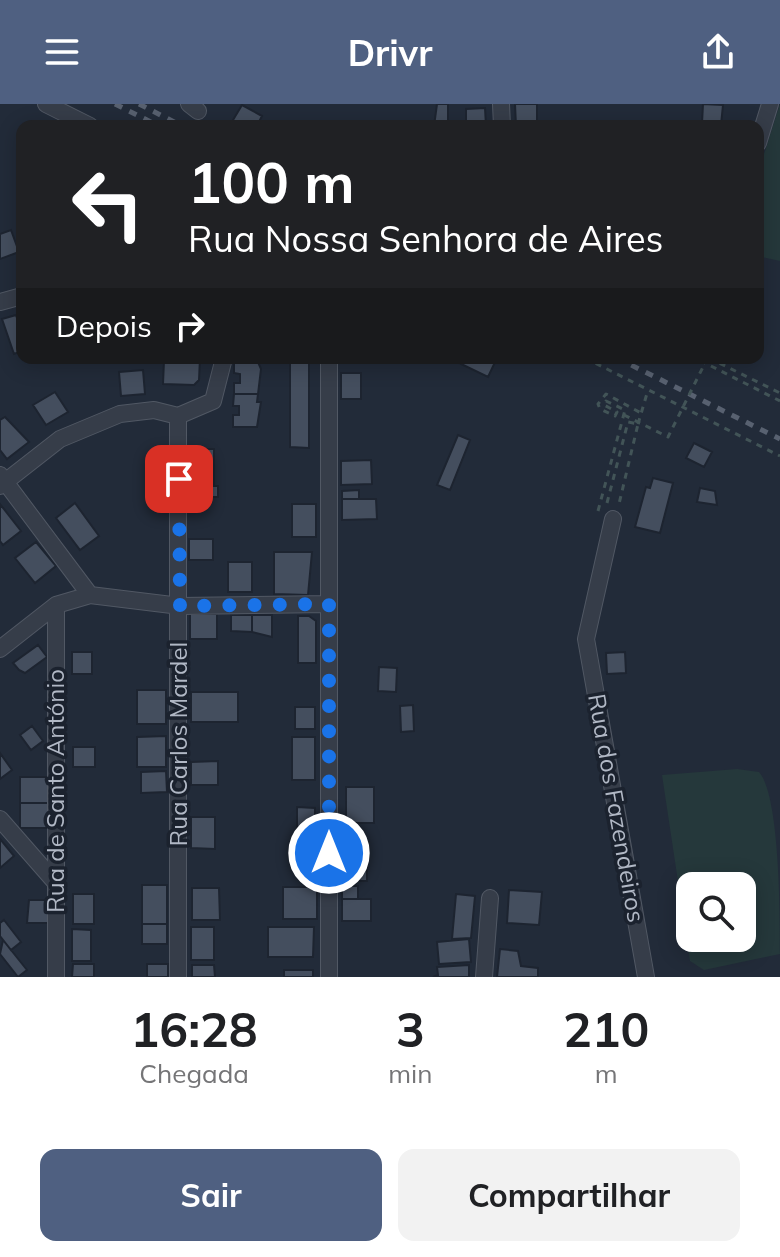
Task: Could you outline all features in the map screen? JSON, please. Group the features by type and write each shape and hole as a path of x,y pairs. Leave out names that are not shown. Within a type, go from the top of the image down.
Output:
{"street":[{"path":"46,104 78,120"},
{"path":"764,124 770,104"},
{"path":"90,595 2,481 60,439 120,414 154,410 178,416 213,401 222,364"},
{"path":"329,364 329,977"},
{"name":"Rua Carlos Mardel","path":"178,416 178,977"},
{"name":"Rua dos Fazendeiros","path":"605,517 586,639 646,977"},
{"path":"0,649 56,605 90,595 180,606 329,604"},
{"name":"Rua de Santo António","path":"56,605 56,977"},
{"path":"0,819 56,883"},
{"path":"484,977 490,898"}],"path":[{"path":"597,364 780,456"},
{"path":"624,415 668,437 706,364"},
{"path":"717,364 780,401"},
{"path":"719,364 780,393"},
{"path":"605,517 624,492 648,390"},
{"path":"605,517 625,410 606,401 604,405 617,415 600,409 601,398 606,394 641,413"},
{"path":"605,517 628,422 638,424"}],"shaded area":[{"path":"780,104 780,261 764,257 764,154"},
{"path":"737,769 759,772 766,785 775,830 780,954 704,970 690,961 689,952 756,952 756,872 677,872 662,775"}],"building":[{"path":"437,104 448,104 448,120 435,120"},
{"path":"515,104 537,104 537,120 516,120"},
{"path":"703,104 723,105 722,120 702,120"},
{"path":"242,105 262,116 260,120 233,120"},
{"path":"485,108 486,120 466,120 466,109"},
{"path":"11,230 16,253 0,259 0,234"},
{"path":"16,315 16,353 14,354 2,319"},
{"path":"164,364 200,364 199,380 194,385 163,384"},
{"path":"234,364 259,364 258,394 234,394 234,383 240,383 240,374 234,373"},
{"path":"290,364 309,364 309,448 290,447"},
{"path":"461,364 494,364 488,377"},
{"path":"143,370 145,394 121,396 119,372"},
{"path":"341,373 361,373 361,399 341,399"},
{"path":"55,392 68,412 46,425 33,405"},
{"path":"234,394 258,394 257,402 261,402 257,427 233,427 233,415 239,415 239,406 233,406"},
{"path":"5,417 29,442 7,459 0,450 0,420"},
{"path":"458,435 470,440 450,490 437,485"},
{"path":"694,443 712,452 704,467 686,458"},
{"path":"188,449 214,449 214,486 188,486"},
{"path":"371,460 372,484 341,485 341,461"},
{"path":"653,478 673,483 660,533 635,527 646,487 650,488"},
{"path":"188,486 218,486 218,497 189,497"},
{"path":"700,488 715,491 717,505 697,502"},
{"path":"359,490 359,499 342,499 342,491"},
{"path":"342,499 376,499 377,519 342,520"},
{"path":"75,503 99,536 80,550 56,518"},
{"path":"0,504 21,531 3,545 0,541"},
{"path":"292,504 316,504 316,537 292,537"},
{"path":"189,539 213,539 213,560 189,560"},
{"path":"36,542 56,566 35,583 15,558"},
{"path":"274,552 312,552 308,595 274,594"},
{"path":"228,562 252,562 252,592 228,592"},
{"path":"190,614 217,614 217,639 190,639"},
{"path":"231,615 252,615 252,632 231,631"},
{"path":"252,615 272,615 272,637 252,632"},
{"path":"298,616 309,616 316,621 316,663 298,663"},
{"path":"38,645 47,657 25,673 19,670 13,663"},
{"path":"72,652 92,652 92,674 72,674"},
{"path":"625,652 626,673 607,674 606,653"},
{"path":"379,667 397,668 396,692 378,691"},
{"path":"137,690 166,690 166,724 137,724"},
{"path":"191,692 238,692 238,722 191,722"},
{"path":"413,705 414,731 401,732 400,706"},
{"path":"295,707 315,707 315,729 295,729"},
{"path":"32,726 43,741 31,750 20,735"},
{"path":"166,736 166,767 137,767 137,737"},
{"path":"292,737 315,737 315,780 292,780"},
{"path":"73,747 95,747 95,767 73,767"},
{"path":"0,753 12,770 0,779"},
{"path":"218,761 218,785 191,785 191,762"},
{"path":"166,771 167,792 141,793 141,772"},
{"path":"20,777 48,777 48,803 20,803"},
{"path":"346,787 374,787 374,823 346,823"},
{"path":"20,803 48,803 48,828 20,828"},
{"path":"297,807 315,808 315,827 297,827"},
{"path":"191,817 215,817 215,849 191,848"},
{"path":"360,834 360,854 342,854 341,835"},
{"path":"0,839 14,856 0,868"},
{"path":"342,860 367,860 367,881 342,881"},
{"path":"142,885 167,885 167,924 142,924"},
{"path":"342,886 358,886 358,899 342,899"},
{"path":"283,887 317,887 317,919 283,919"},
{"path":"192,888 219,888 220,920 192,920"},
{"path":"509,890 542,892 539,925 507,923"},
{"path":"73,894 94,894 94,924 73,924"},
{"path":"456,894 475,896 471,938 452,939"},
{"path":"342,899 371,899 371,921 342,921"},
{"path":"29,900 49,900 49,923 27,923"},
{"path":"4,920 21,942 11,950 0,936 0,923"},
{"path":"142,924 167,924 167,944 142,944"},
{"path":"191,927 214,927 214,960 191,960"},
{"path":"268,927 314,927 313,957 268,957"},
{"path":"72,929 91,930 91,961 72,961"},
{"path":"469,939 471,962 439,964 437,942"},
{"path":"3,940 27,970 18,977 0,954"},
{"path":"500,949 518,951 521,966 538,968 538,977 497,977"},
{"path":"73,964 94,964 94,977 72,977"},
{"path":"147,964 168,964 168,977 147,977"},
{"path":"192,965 214,965 215,977 192,977"},
{"path":"469,965 469,977 433,977 438,975 437,967"},
{"path":"284,970 313,970 313,977 284,977"}],"railway":[{"path":"115,104 147,120"},
{"path":"139,104 170,120"},
{"path":"629,364 780,439"}],"route":[{"path":"179,479 180,606 329,604 329,853"}]}
